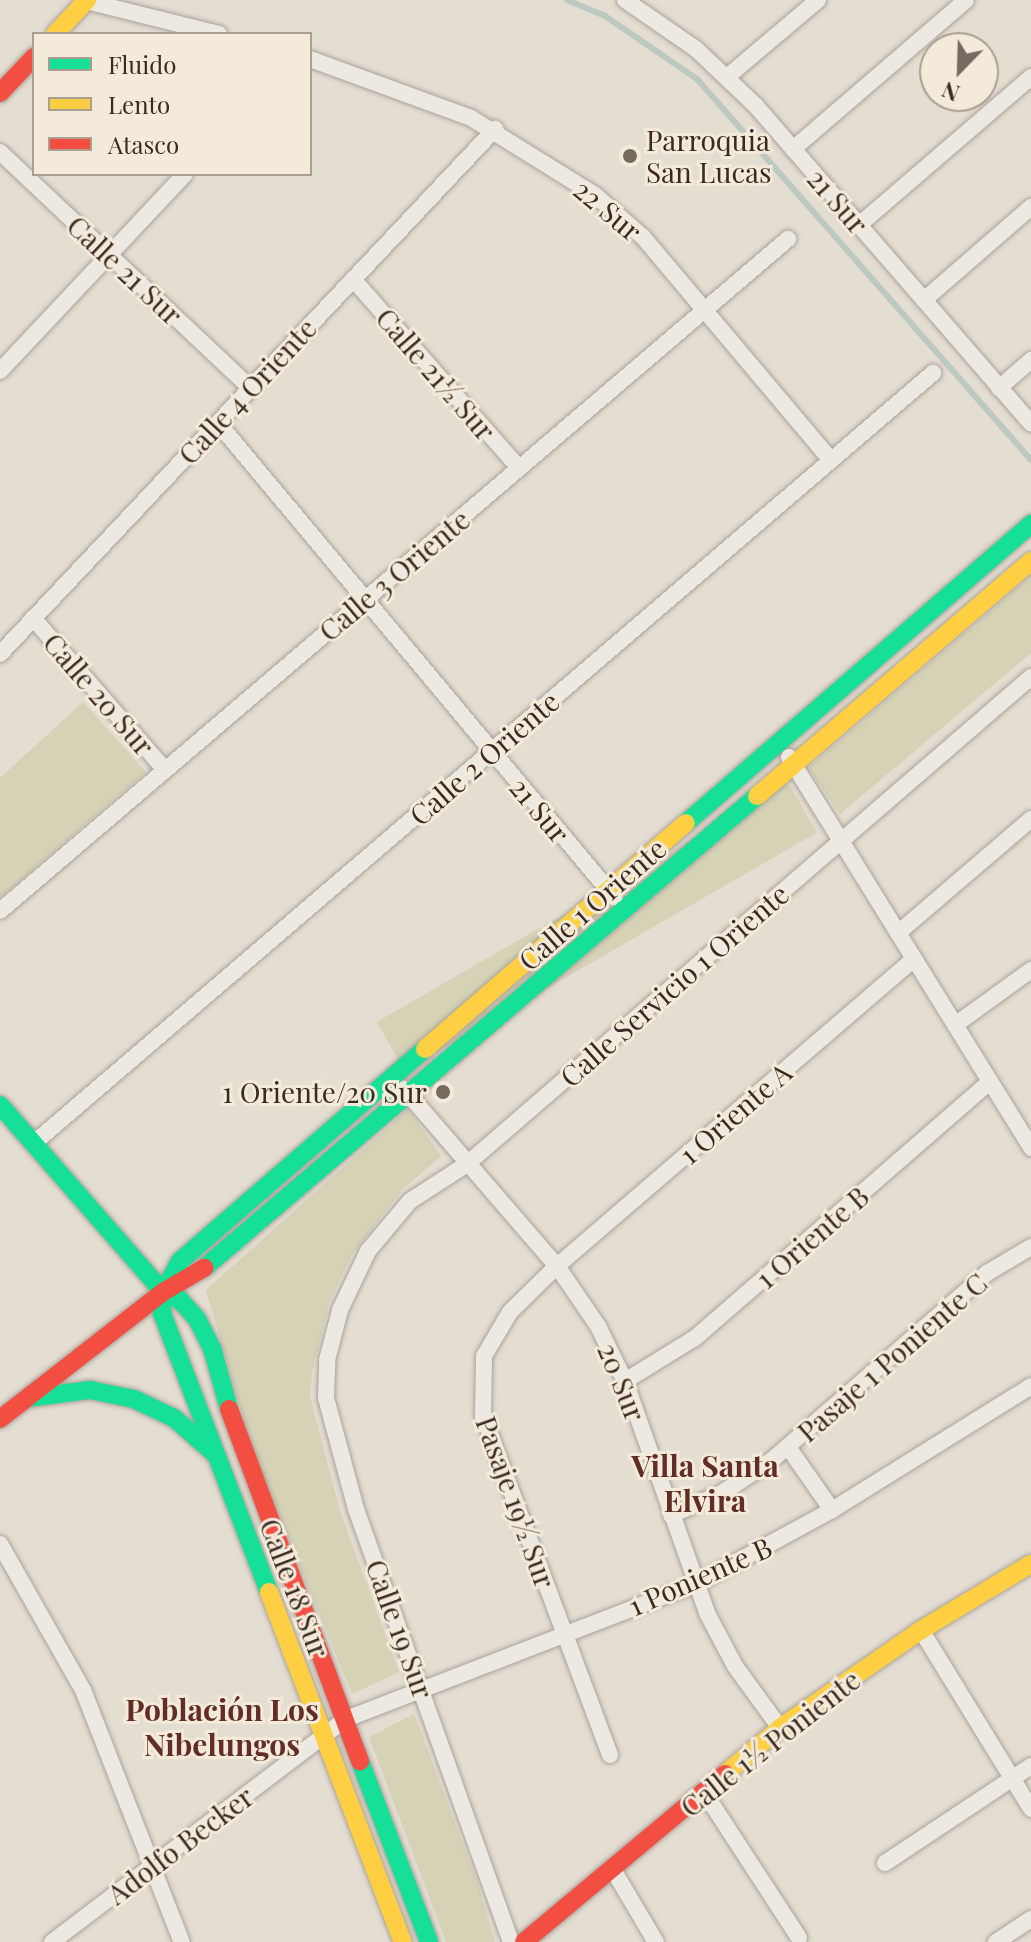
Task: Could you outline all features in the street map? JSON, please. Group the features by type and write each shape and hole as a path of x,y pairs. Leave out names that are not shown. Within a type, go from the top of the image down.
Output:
{"street":[{"name":"21 Sur","path":"625,0 727,77 1031,424"},
{"path":"727,77 818,0"},
{"path":"793,149 966,0"},
{"path":"57,32 86,1 211,32"},
{"path":"0,93 32,59"},
{"name":"22 Sur","path":"312,60 495,129 622,217 831,460"},
{"path":"859,225 1031,77"},
{"name":"Calle 4 Oriente","path":"0,654 495,129"},
{"name":"Calle 21 Sur","path":"0,152 250,388"},
{"path":"0,371 183,176"},
{"path":"924,300 1031,207"},
{"name":"Calle 3 Oriente","path":"0,911 788,239"},
{"name":"Calle 21½ Sur","path":"353,279 519,468"},
{"path":"999,388 1031,360"},
{"name":"Calle 2 Oriente","path":"34,1143 933,373"},
{"path":"218,423 362,602"},
{"name":"Calle 1 Oriente","path":"163,1292 180,1261 1031,524"},
{"name":"Calle 1 Oriente","path":"0,1419 163,1292 193,1277 244,1237 1031,561"},
{"name":"21 Sur","path":"362,602 624,909"},
{"name":"Calle 20 Sur","path":"33,618 165,770"},
{"name":"Calle Servicio 1 Oriente","path":"340,1310 385,1228 410,1201 467,1164 1031,677"},
{"path":"779,742 1031,1148"},
{"path":"898,933 1031,819"},
{"name":"1 Oriente A","path":"557,1266 914,959"},
{"path":"955,1025 1031,970"},
{"name":"20 Sur","path":"394,1077 557,1266 598,1326 625,1381 671,1515 721,1644 780,1728"},
{"name":"1 Oriente B","path":"625,1381 695,1338 990,1082"},
{"name":"Calle 18 Sur","path":"0,1105 163,1292 180,1300 197,1319 212,1348 240,1446 429,1942"},
{"path":"1017,1125 1031,1115"},
{"name":"Pasaje 1 Poniente C","path":"671,1515 729,1489 788,1447 987,1273 1031,1247"},
{"name":"Pasaje 19½ Sur","path":"557,1266 499,1325 484,1356 480,1388 487,1430 610,1755"},
{"name":"Calle 18 Sur","path":"163,1292 162,1313 223,1463 403,1942"},
{"name":"Calle 19 Sur","path":"340,1310 327,1360 326,1398 356,1509 511,1942"},
{"name":"1 Poniente B","path":"346,1719 698,1583 832,1510 1031,1386"},
{"path":"22,1399 67,1390 134,1399 174,1418 223,1463"},
{"path":"788,1447 832,1510"},
{"path":"0,1544 83,1690 154,1862 182,1942"},
{"name":"Calle 1½ Poniente","path":"524,1942 780,1728 921,1630 1031,1564"},
{"path":"921,1630 1031,1809"},
{"name":"Adolfo Becker","path":"52,1942 346,1719"},
{"path":"885,1863 1031,1766"},
{"path":"704,1792 799,1938"},
{"path":"612,1868 656,1942"},
{"path":"996,1942 1031,1919"}],"shaded area":[{"path":"1031,576 1031,653 840,814 808,768"},
{"path":"83,702 146,772 0,898 0,778"},
{"path":"789,784 817,832 405,1070 377,1022"},
{"path":"408,1109 441,1156 401,1191 352,1255 329,1303 312,1373 310,1396 340,1511 399,1672 352,1694 252,1448 206,1290"},
{"path":"414,1714 477,1881 495,1942 446,1942 369,1737"}],"waterway":[{"path":"567,0 605,16 697,79 1031,460"}],"traffic: fast":[{"path":"686,823 1031,524"},
{"path":"204,1268 757,796"},
{"path":"269,1592 162,1313 163,1292 180,1261 425,1049"},
{"path":"0,1105 163,1292 180,1300 197,1319 212,1348 229,1409"},
{"path":"28,1398 90,1390 134,1399 174,1418 215,1454"},
{"path":"360,1761 429,1942"}],"traffic: slow":[{"path":"57,32 87,0"},
{"path":"757,796 1031,561"},
{"path":"425,1049 686,823"},
{"path":"725,1774 780,1728 921,1630 1031,1564"},
{"path":"269,1592 403,1942"}],"traffic: jam":[{"path":"0,93 32,59"},
{"path":"0,1419 163,1292 204,1268"},
{"path":"229,1409 360,1761"},
{"path":"524,1942 725,1774"}],"place":[{"name":"Parroquia San Lucas","path":"630,156"},
{"name":"1 Oriente/20 Sur","path":"443,1092"}],"district":[{"name":"Villa Santa Elvira","path":"705,1482"},
{"name":"Población Los Nibelungos","path":"222,1726"}]}
